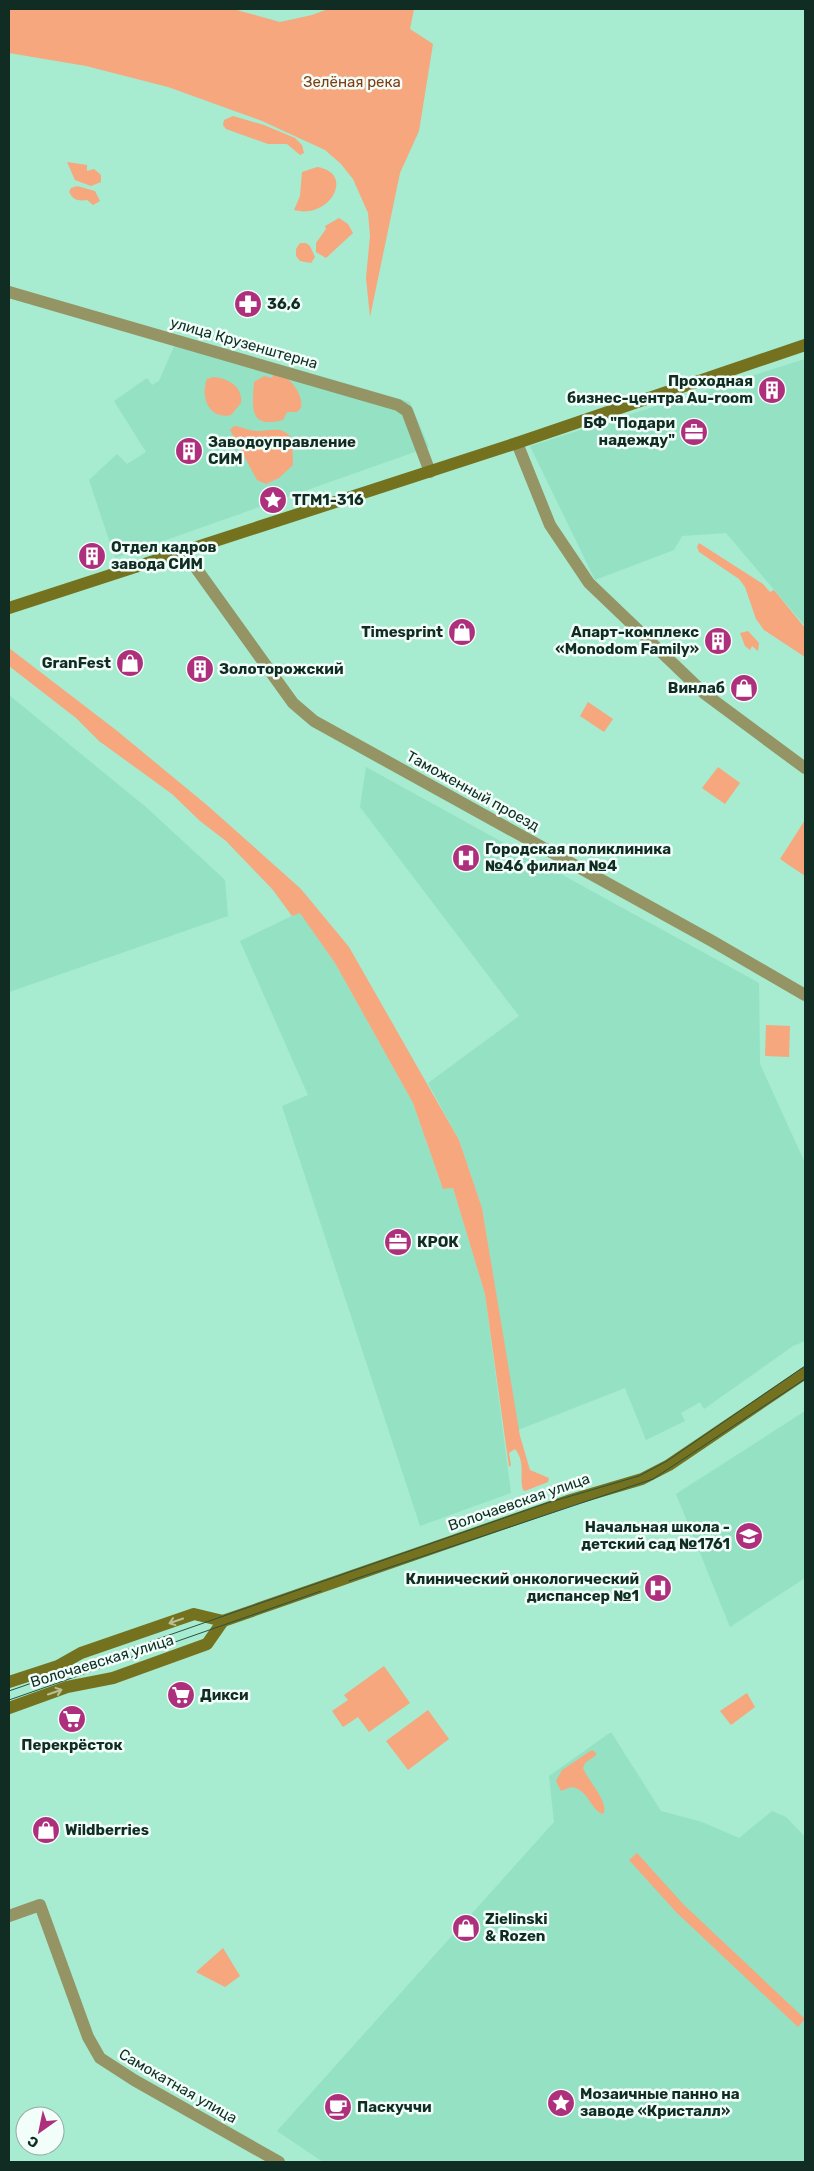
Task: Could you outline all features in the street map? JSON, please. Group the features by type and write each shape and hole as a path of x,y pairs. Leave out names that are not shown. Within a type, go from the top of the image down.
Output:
{"street":[{"name":"улица Крузенштерна","path":"9,292 398,405 407,411 430,472"},
{"path":"9,608 183,550 430,472 805,345"},
{"path":"517,443 550,525 589,584 705,694 805,768"},
{"name":"Таможенный проезд","path":"183,550 293,703 314,721 712,941 805,996"},
{"name":"Волочаевская улица","path":"9,1682 58,1666 81,1653 194,1614 223,1621 571,1500 642,1479 670,1465 805,1373"},
{"name":"Волочаевская улица","path":"9,1708 67,1687 113,1678 207,1644 223,1621"},
{"name":"Самокатная улица","path":"9,1916 40,1905 88,2037 100,2058 127,2076 280,2162"}],"shaded area":[{"path":"179,335 410,402 429,447 115,558 89,480 117,454 127,464 146,452 114,401 147,378 152,385 159,381"},
{"path":"805,359 805,626 726,533 682,536 674,550 595,580 530,446"},
{"path":"9,695 147,808 225,880 228,916 9,992"},
{"path":"366,767 759,983 760,1064 805,1163 805,1341 793,1346 704,1409 700,1402 681,1413 685,1421 646,1440 625,1388 518,1430 482,1208 459,1140 428,1083 519,1016 360,807"},
{"name":"КРОК","path":"300,912 335,963 413,1103 443,1189 453,1188 485,1294 511,1493 420,1526 282,1106 308,1095 240,941"},
{"name":"Начальная школа - детский сад №1761","path":"805,1411 805,1578 730,1627 676,1494"},
{"path":"611,1732 661,1811 702,1822 739,1838 772,1811 786,1817 805,1837 805,2162 323,2162 277,2131 554,1822 549,1776"}],"green space":[{"name":"Зелёная река","path":"9,9 233,9 280,22 312,15 328,9 414,9 410,29 433,44 419,131 400,173 370,317 366,278 370,236 368,213 353,179 341,164 325,150 262,121 168,87 86,66 9,53"},
{"path":"233,116 264,125 295,138 302,145 304,153 300,155 287,144 268,144 226,129 223,125 224,120"},
{"path":"67,162 87,165 87,171 94,169 101,175 101,182 91,186 75,180"},
{"path":"317,167 329,171 335,178 334,195 318,208 307,211 294,210 300,196 302,172"},
{"path":"77,186 95,191 100,201 93,205 87,200 75,199 69,192 71,188"},
{"path":"339,218 348,224 353,233 326,258 316,252 316,243 326,229 325,226"},
{"path":"300,243 306,243 310,246 315,257 311,263 300,261 296,256 296,249"},
{"path":"275,371 290,381 298,391 301,408 297,412 287,412 283,420 264,422 258,419 253,408 254,382 264,376 272,378"},
{"path":"213,377 229,381 239,392 241,403 231,415 223,416 217,414 208,406 205,386 207,379"},
{"path":"234,426 256,431 277,430 287,434 292,438 293,465 279,478 266,484 257,480 230,430"},
{"path":"699,543 763,584 770,592 774,590 805,628 805,657 764,630 756,619 745,587 739,579 699,552 697,547"},
{"path":"748,631 759,643 758,651 752,646 750,650 745,646 740,633"},
{"path":"9,648 116,730 208,806 301,889 349,947 459,1140 482,1208 520,1436 530,1470 549,1478 548,1482 525,1491 523,1490 520,1459 515,1449 509,1453 511,1465 509,1467 485,1294 453,1188 443,1189 413,1103 335,963 300,913 292,916 273,890 226,841 200,821 172,794 99,741 76,718 9,666"},
{"path":"588,702 613,719 604,732 580,716"},
{"path":"718,767 740,783 725,804 702,788"},
{"path":"805,820 805,876 780,859"},
{"path":"766,1025 790,1026 789,1057 765,1056"},
{"path":"384,1666 410,1703 369,1732 358,1717 343,1727 332,1711 348,1700 344,1695"},
{"path":"747,1693 755,1707 731,1725 720,1711"},
{"path":"428,1710 449,1739 408,1770 386,1741"},
{"path":"592,1750 596,1755 585,1763 583,1768 604,1804 603,1814 595,1809 582,1792 571,1787 561,1791 556,1781 562,1770"},
{"path":"637,1853 684,1905 805,2019 798,2027 676,1912 629,1860"},
{"path":"223,1948 240,1976 225,1987 196,1972"}],"tram line":[{"path":"9,1691 547,1503 639,1476 667,1461 805,1366"},
{"path":"349,1581 653,1479 805,1379"},
{"path":"9,1700 321,1591"}],"place":[{"name":"36,6","path":"248,304"},
{"name":"Проходная бизнес-центра Au-room","path":"772,390"},
{"name":"БФ \"Подари надежду\"","path":"694,432"},
{"name":"Заводоуправление СИМ","path":"189,451"},
{"name":"ТГМ1-316","path":"273,500"},
{"name":"Отдел кадров завода СИМ","path":"92,556"},
{"name":"Timesprint","path":"462,632"},
{"name":"Апарт-комплекс «Monodom Family»","path":"718,641"},
{"name":"GranFest","path":"130,663"},
{"name":"Золоторожский","path":"200,669"},
{"name":"Винлаб","path":"744,688"},
{"name":"Городская поликлиника №46 филиал №4","path":"466,858"},
{"name":"КРОК","path":"398,1242"},
{"name":"Начальная школа - детский сад №1761","path":"749,1536"},
{"name":"Клинический онкологический диспансер №1","path":"658,1588"},
{"name":"Дикси","path":"181,1695"},
{"name":"Перекрёсток","path":"72,1719"},
{"name":"Wildberries","path":"46,1830"},
{"name":"Zielinski & Rozen","path":"466,1928"},
{"name":"Мозаичные панно на заводе «Кристалл»","path":"561,2103"},
{"name":"Паскуччи","path":"338,2107"}]}
